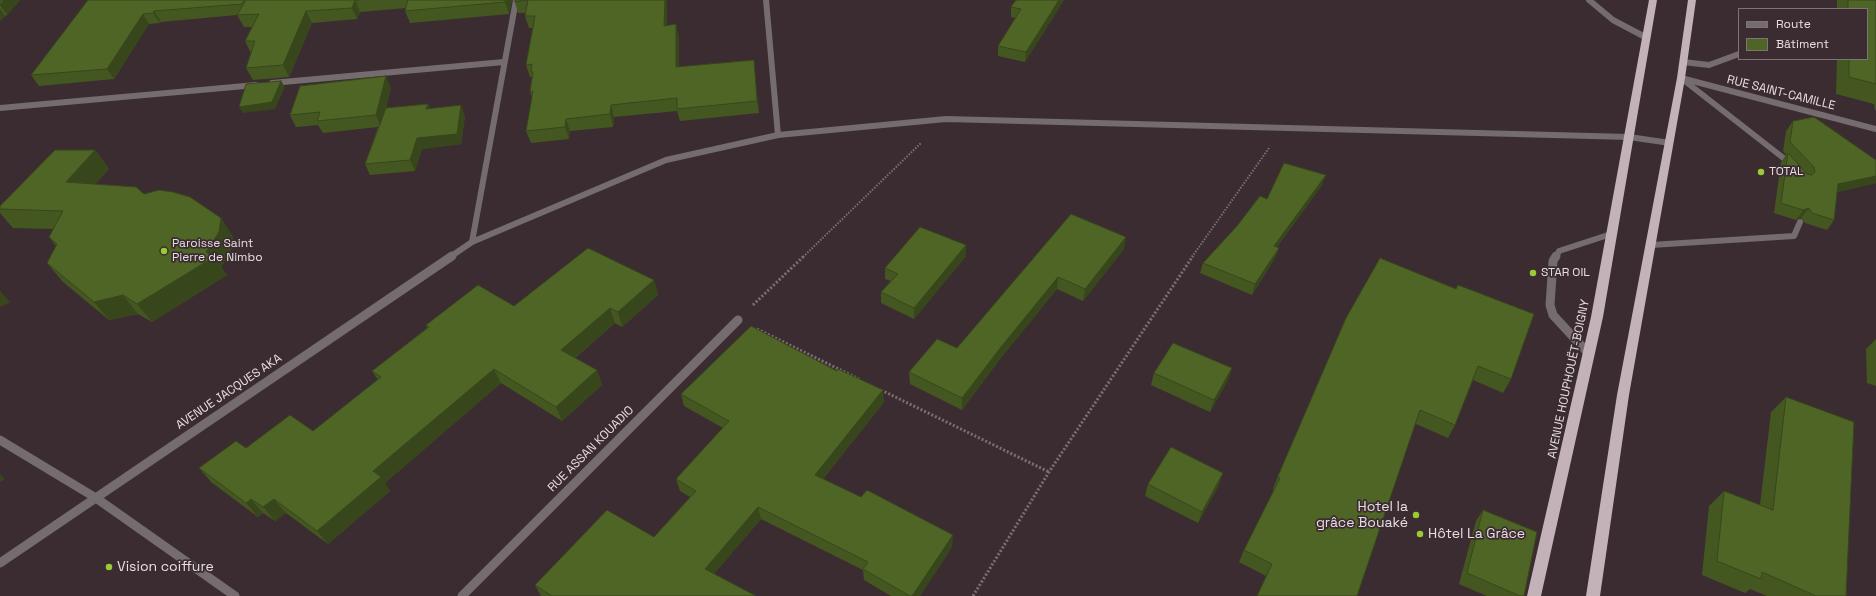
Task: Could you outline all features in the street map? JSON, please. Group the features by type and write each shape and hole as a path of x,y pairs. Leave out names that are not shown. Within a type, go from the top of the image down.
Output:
{"highway":[{"name":"AVENUE HOUPHOUËT-BOIGNY","path":"1534,596 1589,354 1653,0"},
{"path":"1593,596 1624,395 1670,143 1692,0"}],"street":[{"path":"472,242 516,0"},
{"path":"766,0 778,135"},
{"path":"1589,0 1613,20 1647,38"},
{"path":"1683,62 1709,65 1738,54"},
{"path":"268,84 504,62"},
{"path":"1681,78 1786,160 1794,170"},
{"name":"RUE SAINT-CAMILLE","path":"1681,78 1876,129"},
{"path":"0,108 260,84"},
{"name":"AVENUE JACQUES AKA","path":"0,563 472,242 666,160 778,135 946,119 1629,137 1670,143"},
{"path":"1651,245 1794,236 1800,222"},
{"path":"1589,354 1553,314 1550,304 1553,261 1559,251 1611,234"},
{"name":"RUE ASSAN KOUADIO","path":"462,596 738,320"},
{"path":"0,440 96,498 235,596"}],"path":[{"path":"865,382 738,320 946,119"},
{"path":"973,596 1049,472 1180,274 1283,128"},
{"path":"879,389 1049,472"}],"building":[{"path":"88,0 244,0 242,4 154,11 153,13 143,14 107,69 31,75"},
{"path":"246,0 355,0 352,8 306,11 283,65 246,68 255,41 245,41 259,14 237,15"},
{"path":"408,0 505,0 505,2 405,11"},
{"path":"515,0 528,0 515,2"},
{"path":"528,0 665,0 664,26 676,24 676,67 754,60 757,101 677,109 677,98 611,105 610,114 566,119 565,127 526,131 533,91 530,92 533,72 531,72 532,64 526,65 535,16 525,16"},
{"path":"1016,0 1059,0 1026,52 998,46 1021,9 1011,7"},
{"path":"1848,0 1876,0 1876,84 1849,77 1849,60 1868,60 1868,8 1848,8"},
{"path":"386,76 376,115 317,121 320,112 290,115 300,86"},
{"path":"281,81 272,102 239,107 246,84"},
{"path":"428,104 426,109 461,105 457,134 417,138 410,160 365,164 386,108"},
{"path":"1814,117 1876,160 1876,176 1838,184 1834,220 1812,213 1809,208 1803,210 1781,203 1788,153 1807,174 1812,175 1815,172 1814,167 1790,142 1793,121"},
{"path":"55,150 95,150 66,182 136,187 144,194 159,190 190,197 221,218 219,232 206,252 214,257 137,304 123,295 94,302 47,263 57,244 49,237 63,211 0,209 0,206"},
{"path":"1284,163 1326,175 1274,246 1279,248 1255,284 1203,263 1237,226 1260,196 1267,199"},
{"path":"1071,214 1126,237 1085,289 1058,277 962,398 909,372 937,339 957,348"},
{"path":"920,227 966,245 914,308 881,292 898,274 885,268"},
{"path":"588,248 654,280 618,312 610,308 561,350 597,370 556,407 494,369 373,471 381,477 317,531 274,499 263,507 251,499 246,503 199,468 236,441 246,448 290,415 313,431 381,377 372,371 429,327 426,325 478,285 514,306"},
{"path":"1380,258 1456,289 1458,285 1534,314 1511,379 1478,366 1455,425 1420,410 1357,596 1257,596 1272,564 1244,550 1280,478 1278,476 1346,318"},
{"path":"751,326 837,371 838,369 883,390 815,475 861,497 867,490 953,535 912,596 863,569 868,562 758,507 705,569 756,596 552,596 535,585 607,510 654,537 696,491 676,479 729,421 681,394"},
{"path":"1173,343 1232,368 1214,400 1154,373"},
{"path":"1786,397 1854,422 1846,596 1816,596 1762,572 1761,579 1717,561 1724,491 1773,510"},
{"path":"1171,447 1223,473 1202,512 1148,484"},
{"path":"1483,510 1537,532 1524,596 1520,596 1467,573"}],"place":[{"name":"TOTAL","path":"1761,172"},
{"name":"Paroisse Saint Pierre de Nimbo","path":"164,251"},
{"name":"STAR OIL","path":"1533,273"},
{"name":"Hotel la grâce Bouaké","path":"1416,515"},
{"name":"Hôtel La Grâce","path":"1420,534"},
{"name":"Vision coiffure","path":"109,567"}]}
